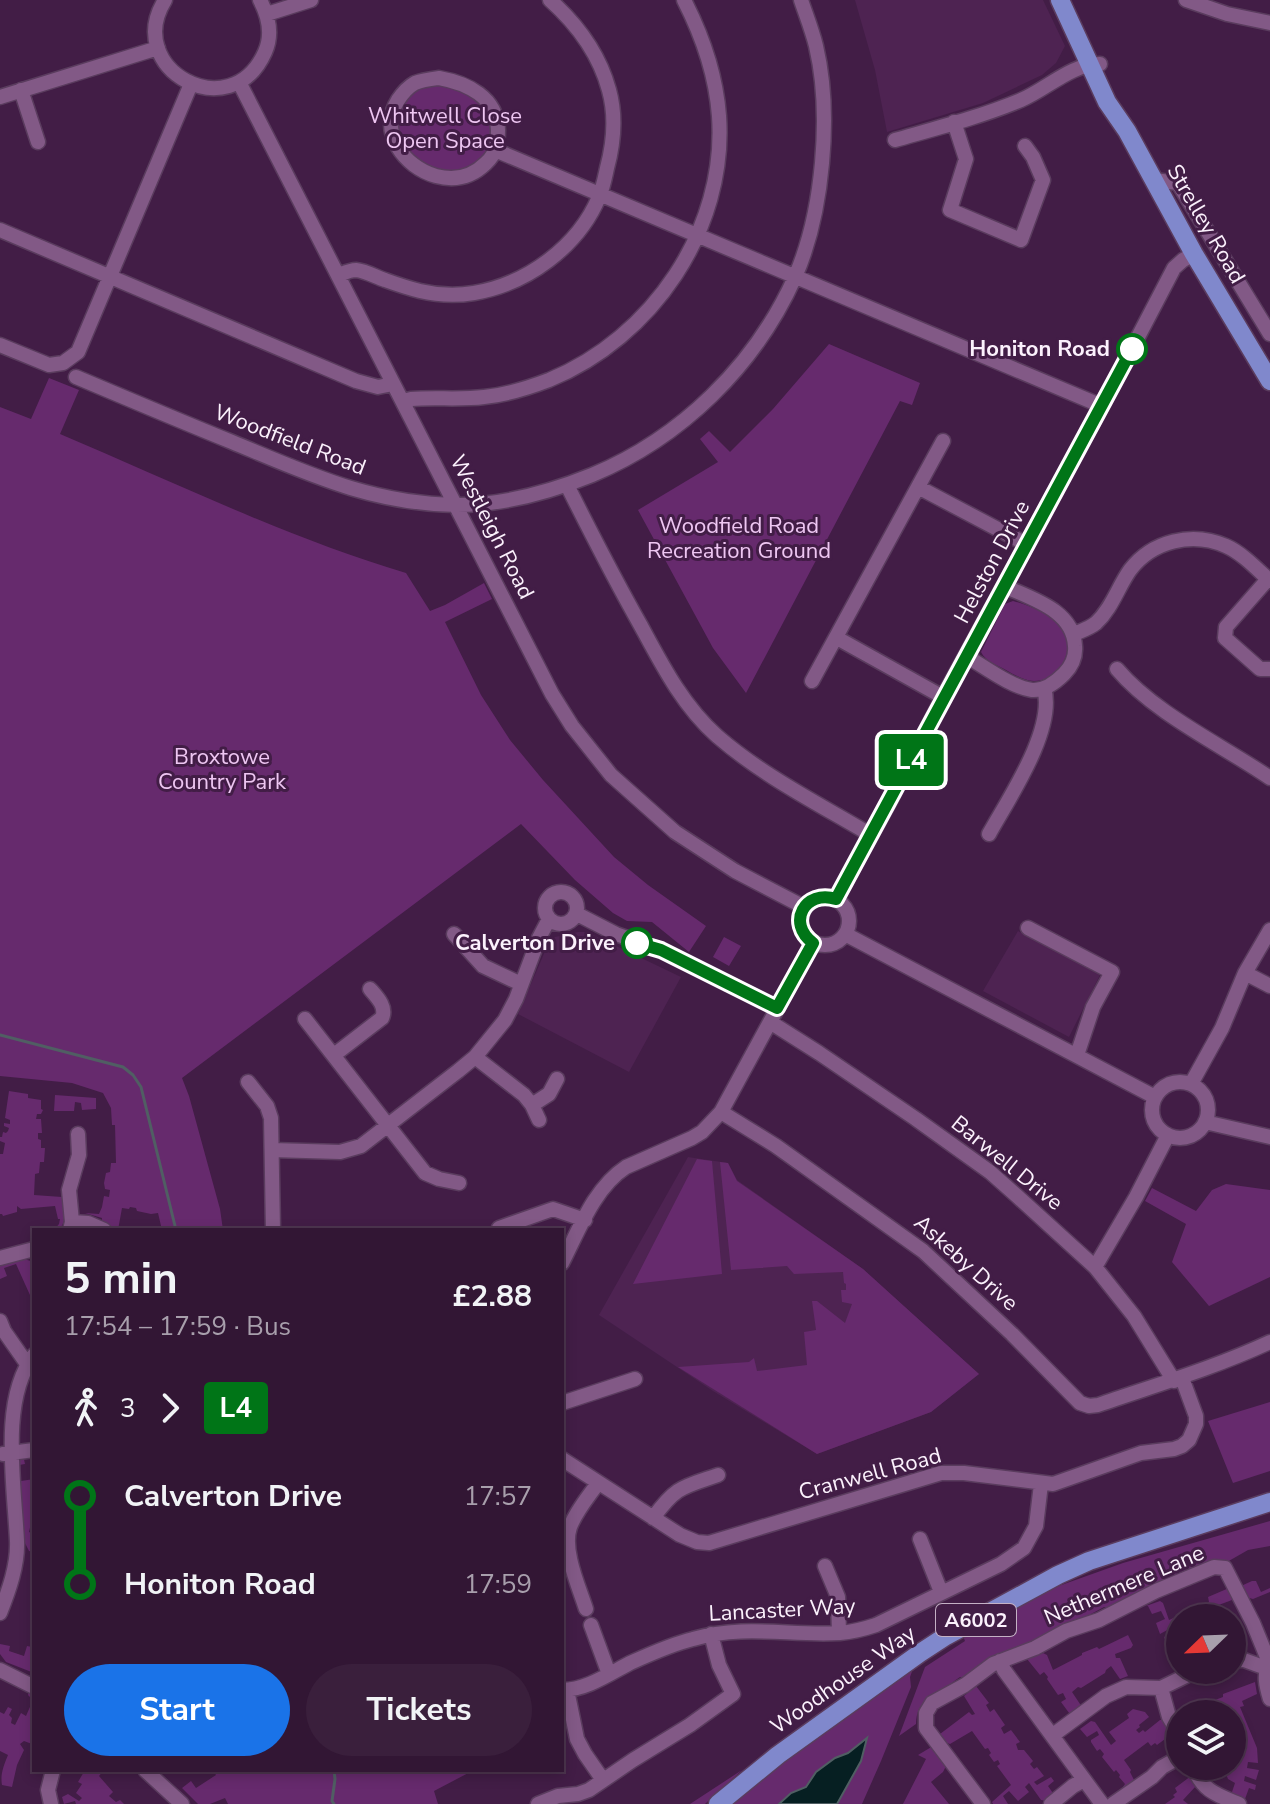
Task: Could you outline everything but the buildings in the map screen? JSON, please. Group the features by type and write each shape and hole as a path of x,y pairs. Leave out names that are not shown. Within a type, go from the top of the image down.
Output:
{"main road":[{"name":"Strelley Road","path":"1060,0 1078,36 1089,44 1094,66 1111,84 1127,131 1194,254 1270,381"},
{"name":"Woodhouse Way","path":"718,1804 778,1755 946,1636 1089,1561 1270,1502"}],"street":[{"path":"165,0 155,28 158,48 169,68 180,78 208,89 239,82 260,65 269,45 270,27 260,0"},
{"path":"267,14 311,0"},
{"path":"339,275 357,270 422,292 450,295 500,287 560,252 589,217 600,194 613,142 610,92 602,68 585,38 550,0"},
{"path":"403,401 500,395 547,381 583,363 612,343 655,304 676,275 697,235 714,184 719,118 717,95 705,47 684,0"},
{"name":"Woodfield Road","path":"76,377 324,481 386,498 457,505 509,500 567,485 628,458 689,417 731,375 772,319 795,276 814,211 823,153 823,97 816,48 801,0"},
{"path":"1186,0 1227,14 1270,23"},
{"path":"1043,89 1074,58 1078,36"},
{"path":"0,97 158,48"},
{"path":"895,140 1008,105 1075,70 1094,66"},
{"path":"439,78 465,85 482,96 495,112 498,135 495,150 491,158 470,175 454,179 430,174 408,162 394,142 391,117 394,107 414,83 439,78"},
{"name":"Westleigh Road","path":"239,82 552,694 572,726 611,775 675,832 735,871 804,907"},
{"path":"0,345 41,362 57,365 78,352 191,84"},
{"path":"21,90 38,142"},
{"path":"954,122 966,159 950,210 1021,240 1043,180 1025,146"},
{"path":"495,150 1102,406"},
{"path":"1154,180 1178,183 1270,334"},
{"path":"0,230 356,381 378,387 393,384"},
{"name":"Helston Drive","path":"836,899 1174,268 1194,254"},
{"path":"812,681 943,441"},
{"path":"567,485 630,607 684,699 715,733 743,756 871,835"},
{"path":"918,487 1026,544"},
{"path":"1074,634 1094,624 1108,608 1141,557 1171,542 1210,540 1228,546 1269,580 1226,627 1225,638 1260,669 1270,669"},
{"path":"966,656 1032,690 1044,688 1061,678 1072,664 1074,634 1066,621 1049,607 1004,586"},
{"path":"837,638 943,697"},
{"path":"1117,669 1128,682 1161,707 1270,778"},
{"path":"989,834 1043,730 1047,705 1044,688"},
{"path":"560,891 574,897 578,905 577,914 569,922 559,924 549,919 545,905 550,895 560,891"},
{"path":"819,897 836,899 849,915 849,927 835,943 813,943 804,935 800,924 804,907 819,897"},
{"path":"577,914 616,934 661,950 774,1015"},
{"path":"272,1150 340,1152 361,1146 475,1057 505,1020 549,919"},
{"path":"1028,928 1112,972 1093,1007 1077,1055"},
{"path":"1191,1084 1222,1028 1245,973 1270,930"},
{"path":"845,934 1155,1097"},
{"path":"453,935 483,966 521,984"},
{"path":"564,1259 600,1192 617,1173 702,1132 721,1112 813,943"},
{"path":"1245,973 1270,986"},
{"path":"334,1055 382,1018 383,1007 369,990"},
{"name":"Barwell Drive","path":"774,1015 990,1172 1095,1267 1178,1379"},
{"path":"305,1019 425,1173 459,1183"},
{"path":"475,1057 524,1095 539,1120"},
{"path":"532,1105 549,1094 557,1079"},
{"path":"248,1082 267,1106 265,1124 272,1150 273,1228"},
{"path":"1171,1083 1191,1084 1199,1089 1207,1102 1205,1122 1198,1132 1189,1136 1168,1135 1154,1121 1152,1107 1155,1097 1171,1083"},
{"name":"Askeby Drive","path":"721,1112 776,1146 907,1237 958,1282 1080,1403 1098,1405 1231,1360 1270,1342"},
{"path":"1205,1122 1270,1137"},
{"path":"1095,1267 1168,1135"},
{"path":"83,1144 69,1190 71,1226 88,1223 99,1228"},
{"path":"507,1227 553,1209 585,1220"},
{"path":"0,1258 32,1250"},
{"path":"0,1321 4,1331 30,1358 10,1381 5,1397 1,1432 6,1508 17,1541 16,1561 0,1613"},
{"path":"564,1402 635,1379"},
{"name":"Cranwell Road","path":"564,1460 680,1535 709,1543 941,1473 964,1473 1041,1484 1062,1482 1141,1453 1174,1449 1189,1440 1196,1424 1196,1416 1178,1379"},
{"path":"3,1454 32,1450"},
{"path":"653,1518 666,1499 682,1487 718,1475"},
{"path":"586,1609 571,1560 566,1526 598,1483"},
{"name":"Lancaster Way","path":"564,1690 582,1687 663,1649 711,1634 751,1630 839,1633 876,1625 1001,1564 1024,1548 1036,1526 1041,1484"},
{"path":"920,1539 941,1592"},
{"path":"16,1561 32,1561"},
{"path":"825,1566 838,1597 839,1633"},
{"name":"Nethermere Lane","path":"983,1804 926,1728 926,1713 932,1703 1000,1661 1035,1648 1066,1631 1099,1620 1156,1591 1219,1567 1225,1568 1235,1586 1269,1664"},
{"path":"591,1625 609,1674"},
{"path":"538,1804 558,1796 589,1790 733,1694 719,1665 711,1634"},
{"path":"1246,1660 1269,1664 1266,1684 1270,1699"},
{"path":"1000,1661 1102,1804"},
{"path":"0,1670 32,1686"},
{"path":"1053,1735 1106,1696 1126,1687 1161,1688 1169,1684"},
{"path":"1161,1688 1166,1706"},
{"path":"564,1690 577,1739 603,1780"},
{"path":"1113,1804 1166,1765"},
{"path":"51,1804 48,1790 52,1772"},
{"path":"147,1772 182,1804"},
{"path":"1051,1804 1084,1780"},
{"path":"1200,1780 1219,1797 1239,1804"}],"shaded area":[{"path":"855,0 1043,0 1065,46 1056,63 1042,75 983,103 887,132 875,70"},
{"path":"1018,931 1100,975 1069,1037 983,991"},
{"path":"587,932 681,977 629,1072 518,1014 549,942 555,937"},
{"path":"688,1157 728,1163 737,1180 863,1269 979,1374 931,1412 817,1454 713,1391 599,1315"},
{"path":"867,1738 861,1761 837,1804 779,1804 791,1793 806,1787 816,1772"}],"green space":[{"name":"Whitwell Close Open Space","path":"442,83 474,95 491,115 493,143 482,162 457,175 431,169 405,153 396,128 400,105 417,88"},
{"name":"Woodfield Road Recreation Ground","path":"829,344 920,383 912,405 900,401 746,693 713,648 638,510 718,462 700,439 709,431 730,452 773,409"},
{"name":"Broxtowe Country Park","path":"49,378 79,390 60,434 275,526 406,573 430,611 484,583 492,599 445,622 481,695 510,740 614,857 706,926 689,952 652,922 627,921 613,913 575,880 521,824 182,1078 223,1228 162,1228 158,1213 137,1211 130,1207 122,1208 118,1228 113,1228 102,1218 85,1213 99,1214 104,1196 109,1197 110,1190 105,1189 104,1183 106,1173 110,1172 111,1163 116,1163 115,1125 112,1125 111,1108 103,1093 72,1083 0,1076 0,407 31,419"},
{"path":"1013,601 1051,618 1066,635 1064,662 1044,680 1030,681 1020,677 989,661 981,652 1005,604"},
{"path":"724,937 741,946 729,966 713,957"},
{"path":"9,1091 41,1100 43,1110 36,1119 41,1119 42,1133 38,1133 38,1139 41,1140 41,1148 45,1148 44,1162 40,1162 39,1173 35,1174 34,1195 62,1197 64,1221 61,1228 56,1228 60,1219 55,1206 21,1209 17,1206 17,1212 0,1214 0,1154 3,1154 5,1143 0,1141 0,1137 9,1128 4,1123 10,1124 10,1120 5,1118"},
{"path":"55,1095 96,1098 96,1109 82,1110 81,1103 75,1102 74,1111 54,1111"},
{"path":"697,1159 712,1161 722,1274 633,1284"},
{"path":"720,1162 728,1163 737,1181 863,1269 979,1374 931,1412 817,1454 678,1367 749,1362 754,1358 757,1371 807,1365 804,1332 816,1330 812,1301 817,1301 845,1323 852,1304 842,1302 841,1290 846,1290 843,1272 794,1274 787,1266 731,1270"},
{"path":"1226,1184 1270,1190 1270,1277 1209,1306 1172,1262 1186,1224 1145,1201 1152,1188 1196,1211 1212,1190"},
{"path":"24,1259 32,1261 32,1300 16,1264 4,1268 7,1276 0,1279 0,1262"},
{"path":"1270,1402 1270,1471 1233,1483 1208,1421"},
{"path":"23,1455 25,1464 19,1465 21,1481 32,1479 29,1532 32,1533 32,1552 25,1543 17,1459"},
{"path":"1270,1521 1270,1546 1248,1550 1227,1562 1216,1559 1110,1608 1104,1607 1091,1614 1092,1617 965,1678 960,1677 925,1702 919,1710 916,1724 899,1736 925,1667 965,1641 963,1636 1053,1588 1123,1563"},
{"path":"1256,1581 1261,1592 1270,1588 1270,1592 1253,1599 1246,1597 1241,1586"},
{"path":"1229,1588 1232,1600 1221,1604 1205,1604 1209,1602 1208,1597"},
{"path":"1160,1601 1166,1612 1166,1631 1160,1634 1156,1623 1165,1619 1161,1611 1152,1614 1146,1606"},
{"path":"1128,1635 1133,1645 1131,1648 1115,1654 1128,1676 1120,1679 1111,1666 1105,1673 1078,1687 1072,1692 1082,1707 1072,1717 1061,1702 1066,1699 1063,1693 1058,1695 1044,1672 1040,1675 1027,1659 1043,1653 1047,1655 1053,1670 1082,1653 1097,1647 1099,1649"},
{"path":"0,1644 10,1646 9,1651 24,1656 27,1646 32,1647 32,1672 6,1662 0,1654"},
{"path":"914,1666 910,1677 911,1687 862,1804 732,1804 794,1752"},
{"path":"1255,1682 1257,1694 1244,1700 1215,1700 1223,1697 1223,1694"},
{"path":"976,1686 989,1703 986,1705 990,1712 994,1709 1005,1725 1001,1728 1004,1734 1011,1730 1020,1742 1016,1744 1018,1750 1024,1750 1033,1761 1030,1764 1044,1776 1034,1782 1037,1785 1051,1777 1054,1781 1048,1786 1055,1796 1048,1801 1041,1800 1029,1783 1025,1787 1029,1792 1018,1801 1009,1791 1003,1796 1008,1804 993,1804 1011,1785 997,1766 1000,1764 998,1760 994,1762 988,1748 985,1749 972,1731 950,1744 940,1734 969,1712 975,1714 964,1696"},
{"path":"32,1702 32,1744 24,1741 20,1744 24,1750 12,1787 2,1785 8,1755 0,1751 0,1712 4,1714 8,1707 12,1709 9,1715 11,1723 15,1725 21,1713 26,1716"},
{"path":"1133,1709 1145,1712 1149,1717 1139,1725 1136,1730 1139,1733 1163,1720 1166,1738 1157,1745 1151,1746 1148,1742 1124,1760 1134,1780 1124,1789 1120,1775 1116,1770 1114,1772 1102,1757 1104,1754 1100,1749 1097,1751 1091,1742 1099,1735 1097,1731 1087,1737 1080,1729 1091,1721 1095,1722 1111,1745 1116,1741 1109,1732 1129,1718 1127,1714"},
{"path":"1246,1721 1257,1748 1258,1763 1248,1762 1247,1768 1259,1770 1256,1780 1246,1776"},
{"path":"933,1746 946,1766 931,1782 949,1804 903,1804 926,1759 918,1755"},
{"path":"742,1770 705,1804 690,1804"},
{"path":"84,1772 102,1772 99,1776 113,1792 109,1796 124,1804 76,1804 75,1801 64,1804 62,1797 68,1794 79,1801 82,1798 76,1793 82,1784 78,1782"},
{"path":"214,1772 470,1772 434,1791 438,1804 228,1804 225,1798 210,1804 198,1804 182,1788 191,1781 196,1788 216,1775"},
{"path":"1186,1780 1193,1780 1196,1786 1183,1800 1188,1804 1165,1804 1175,1797 1175,1788"},
{"path":"1230,1780 1244,1780 1256,1785 1255,1790 1249,1788 1245,1799 1233,1795 1235,1783"}],"waterway":[{"path":"0,1035 123,1067 133,1075 141,1087 176,1228"},
{"path":"334,1772 334,1804"}],"bus line":[{"name":"L4","path":"637,943 661,950 777,1008 813,943 804,935 800,924 804,907 819,897 836,899 1132,349"}],"place":[{"name":"Honiton Road","path":"1132,349"},
{"name":"Calverton Drive","path":"637,943"}]}
